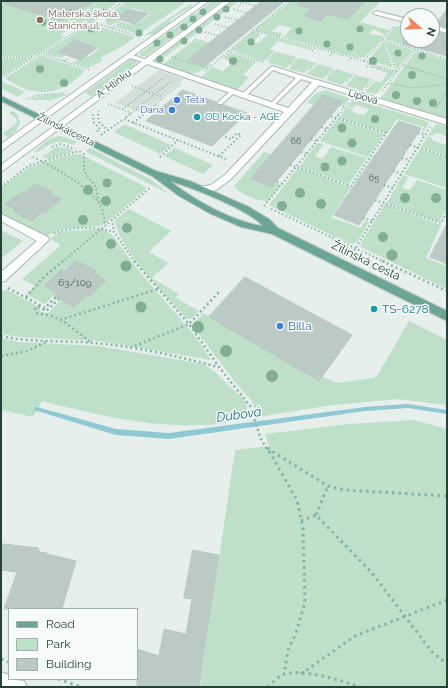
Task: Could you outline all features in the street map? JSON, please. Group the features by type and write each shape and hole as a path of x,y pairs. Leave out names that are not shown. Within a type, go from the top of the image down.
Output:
{"main road":[{"name":"Žilinská cesta","path":"1,98 153,173 187,183 246,210 265,221 274,231"},
{"name":"Žilinská cesta","path":"153,173 174,190 234,220 257,229 274,231 447,316"}],"street":[{"name":"A. Hlinku","path":"1,148 206,1"},
{"name":"A. Hlinku","path":"1,168 228,1"},
{"path":"376,13 399,19"},
{"path":"145,61 290,111"},
{"path":"202,189 213,188 228,177 317,82"},
{"name":"Lipová","path":"317,82 432,119 447,122"},
{"path":"1,217 44,240 1,278"},
{"path":"1,681 18,687"}],"lane":[{"path":"130,56 145,61"},
{"path":"244,95 272,68 317,82"},
{"path":"272,105 300,77"},
{"path":"220,103 233,91"}],"path":[{"path":"1,78 125,1"},
{"path":"133,123 164,97 208,68 289,1"},
{"path":"243,2 256,6"},
{"path":"278,5 282,6"},
{"path":"234,9 248,13"},
{"path":"103,10 109,11"},
{"path":"269,12 274,14"},
{"path":"224,16 238,20"},
{"path":"251,27 254,30 364,61 399,19"},
{"path":"260,20 265,21"},
{"path":"91,22 139,36"},
{"path":"111,28 120,22"},
{"path":"215,24 229,28"},
{"path":"204,32 219,36"},
{"path":"242,35 246,36"},
{"path":"194,39 209,44"},
{"path":"383,40 447,59"},
{"path":"383,40 397,72 415,50"},
{"path":"232,43 236,44"},
{"path":"312,51 315,48"},
{"path":"222,52 226,53"},
{"path":"265,62 276,52"},
{"path":"330,56 333,52"},
{"path":"41,53 89,70"},
{"path":"1,58 36,56"},
{"path":"172,57 208,68"},
{"path":"64,61 69,58"},
{"path":"348,61 351,58"},
{"path":"209,62 214,63"},
{"path":"367,67 370,63"},
{"path":"403,65 447,79"},
{"path":"123,109 172,71"},
{"path":"105,132 132,113 181,74"},
{"path":"388,83 413,88 447,84"},
{"path":"132,86 164,97"},
{"path":"26,99 33,95 45,96 60,92"},
{"path":"352,254 425,135 447,92"},
{"path":"258,210 265,206 353,97"},
{"path":"108,130 98,122 97,116 99,111 108,104 132,113"},
{"path":"100,129 94,123 93,115 101,105"},
{"path":"154,105 162,108"},
{"path":"340,105 345,107"},
{"path":"290,165 351,186 386,133 330,116"},
{"path":"124,119 240,165"},
{"path":"322,127 327,129"},
{"path":"219,156 241,134 237,133 231,139 223,136"},
{"path":"418,133 425,135"},
{"path":"311,139 317,141"},
{"path":"160,157 178,140"},
{"path":"51,147 61,144 74,148"},
{"path":"410,145 447,157"},
{"path":"1,187 28,166 79,150"},
{"path":"301,152 308,154"},
{"path":"45,162 75,154"},
{"path":"84,154 84,171 95,186 105,225"},
{"path":"402,158 409,160"},
{"path":"41,161 45,162 90,194 100,204"},
{"path":"393,171 401,174"},
{"path":"277,182 283,184"},
{"path":"384,185 393,188"},
{"path":"26,297 45,276 66,260 101,228 150,188"},
{"path":"375,200 441,223 447,212"},
{"path":"258,203 447,291"},
{"path":"363,218 372,221"},
{"path":"112,220 114,232 138,266 189,324 219,367 250,406 261,439 297,500 303,528 305,602 296,633 288,650 284,675"},
{"path":"44,240 57,231 101,228 114,232"},
{"path":"7,287 26,297 46,311 58,298"},
{"path":"60,320 158,289"},
{"path":"129,349 189,324 219,292"},
{"path":"39,306 35,309 36,313 60,320 81,332 92,343"},
{"path":"1,336 23,340 92,343 190,358 219,367"},
{"path":"1,356 27,351 49,341"},
{"path":"268,450 328,486 344,490 447,496"},
{"path":"301,521 316,515 328,486"},
{"path":"316,515 372,573 432,652 447,664"},
{"path":"301,674 355,636 405,615 447,600"},
{"path":"268,687 284,675 301,674 338,679 361,687"},
{"path":"61,680 81,687"}],"shaded area":[{"path":"159,70 184,79 142,113 115,103"}],"green space":[{"name":"Materská škola, Staničná ul.","path":"1,1 119,1 80,28 74,26 60,35 65,37 36,55 1,57"},
{"path":"127,1 183,1 185,3 139,34 115,27 122,22 132,25 150,15 142,13 143,11 131,8 113,17 120,20 109,26 106,23 106,16"},
{"path":"213,1 221,1 146,56 141,56 139,54"},
{"path":"233,1 239,1 157,63 155,62 155,59"},
{"path":"291,1 381,1 360,22 389,30 385,35 373,29 369,34 384,36 365,57 358,58 283,37 292,28 280,25 272,31 283,34 280,37 255,30"},
{"path":"190,4 193,5 170,20 171,23 155,34 145,35"},
{"path":"90,24 135,37 100,58 103,60 89,68 72,63 86,56 88,57 99,49 80,40 58,52 66,55 61,58 44,53"},
{"path":"400,26 400,43 385,39 395,27"},
{"path":"254,31 261,34 253,42 259,43 267,35 313,48 310,50 278,41 270,49 275,51 264,61 231,50"},
{"path":"194,40 208,44 188,60 204,66 208,63 211,64 198,72 193,73 182,72 162,65"},
{"path":"383,42 393,68 369,60"},
{"path":"385,42 400,46 400,48 413,50 397,69"},
{"path":"416,51 447,60 447,119 381,98"},
{"path":"278,52 296,57 286,68 267,62"},
{"path":"229,53 257,61 243,75 249,77 237,90 202,77 212,67 223,71 233,63 223,58"},
{"path":"41,55 84,70 84,72 65,86 46,92 26,89 15,85 5,78"},
{"path":"33,57 2,76 1,76 1,59"},
{"path":"299,58 315,63 304,73 289,69"},
{"path":"130,60 135,60 137,63 92,96 85,93"},
{"path":"318,64 333,68 323,79 307,74"},
{"path":"371,65 395,72 376,94 365,92 375,81 381,82 388,73 369,67"},
{"path":"336,69 352,74 342,85 326,80"},
{"path":"355,75 371,79 362,91 346,86"},
{"path":"1,81 24,92 18,97 1,88"},
{"path":"325,90 350,98 344,105 340,104 343,101 323,95 314,105 307,103 315,94"},
{"path":"61,92 67,95 51,100 30,100 33,98"},
{"path":"353,99 427,121 429,123 423,133 421,133 424,127 397,119 388,133 339,118 347,107 353,110 351,112 364,115 369,109 356,105 353,108 348,106"},
{"path":"13,111 18,115 20,122 16,131 8,137 2,134 17,123 16,118 9,113"},
{"path":"337,119 384,134 368,157 320,141"},
{"path":"124,124 171,145 160,154 114,132"},
{"path":"436,124 447,127 447,136 436,133 433,136 428,135"},
{"path":"57,136 65,137 77,142 73,145 63,142 55,142 38,152 34,151 48,140"},
{"path":"428,136 432,138 432,140 445,145 447,142 447,156 421,147"},
{"path":"318,143 324,144 315,156 322,159 331,147 367,158 349,184 299,167"},
{"path":"57,147 67,148 74,151 49,159 41,157"},
{"path":"90,148 152,180 169,194 85,151"},
{"path":"175,148 213,165 203,174 164,156"},
{"path":"420,149 447,158 447,188 404,174"},
{"path":"264,152 271,154 250,179 272,187 276,183 281,185 268,201 249,196 236,189 234,186"},
{"path":"75,154 82,155 146,187 146,189 105,224 60,230 46,237 1,214 1,188 29,167"},
{"path":"298,168 351,187 331,217 361,228 365,221 369,222 357,242 350,244 269,205"},
{"path":"403,175 408,177 402,188 410,190 417,180 447,190 447,208 439,222 387,203"},
{"path":"385,204 441,225 426,258 447,266 447,289 361,247 361,243"},
{"path":"129,209 171,231 149,252 168,263 152,278 179,294 176,298 199,311 192,318 187,319 156,285 134,258 118,232 115,220"},
{"path":"101,229 110,233 116,240 138,270 195,336 211,360 100,341 20,337 1,334 2,291 7,290 37,306 41,312 48,313 61,300 74,307 86,296 89,297 106,280 94,273 96,271 76,260 65,271 62,269 44,286 56,293 45,304 26,294 35,286 22,279 61,245 50,239 59,232"},
{"path":"1,230 23,241 1,259"},
{"path":"203,313 319,381 322,377 337,383 373,378 377,376 409,321 447,340 447,405 398,399 333,405 257,417 252,401 235,382 193,326"},
{"path":"1,338 18,342 99,346 203,364 215,372 246,402 249,418 210,425 163,424 122,419 42,401 33,417 1,410"},
{"path":"414,420 447,429 447,687 200,687 235,450 269,446 265,434 349,424"}],"building":[{"path":"7,1 48,1 56,4 61,1 95,1 60,21 6,4"},
{"path":"262,1 285,1 205,66 188,60"},
{"path":"299,1 366,1 348,19 328,14 321,21 304,16 312,9 298,5"},
{"path":"129,9 148,14 134,24 114,18"},
{"path":"447,10 447,27 440,26 440,19"},
{"path":"440,33 447,34 447,56 417,48 440,48"},
{"path":"77,40 97,48 80,60 58,52"},
{"name":"OD Kocka - AGE","path":"183,90 216,102 218,106 224,105 247,113 212,146 146,121"},
{"path":"323,95 343,101 272,187 250,179"},
{"path":"399,121 421,128 359,225 334,215"},
{"path":"36,184 53,192 50,194 61,199 45,213 42,212 32,221 14,212 16,210 5,204"},
{"path":"447,224 447,264 430,257"},
{"path":"76,260 96,271 94,273 106,280 89,297 86,296 74,307 54,296 56,293 44,286 62,269 65,271"},
{"name":"Billa","path":"245,277 352,335 319,381 209,317"},
{"path":"3,544 38,548 40,552 76,561 62,608 4,609 17,572 1,570 1,550"},
{"path":"193,550 219,555 199,687 137,687 138,649 159,656 164,629 186,634 192,599 184,598"}],"waterway":[{"name":"Dubová","path":"37,409 116,432 169,436 365,409 408,406 447,412"}],"place":[{"name":"Materská škola, Staničná ul.","path":"40,20"},
{"name":"Teta","path":"177,100"},
{"name":"Dana","path":"172,110"},
{"name":"OD Kocka - AGE","path":"197,117"},
{"name":"TS-6278","path":"374,309"},
{"name":"Billa","path":"280,326"}]}
